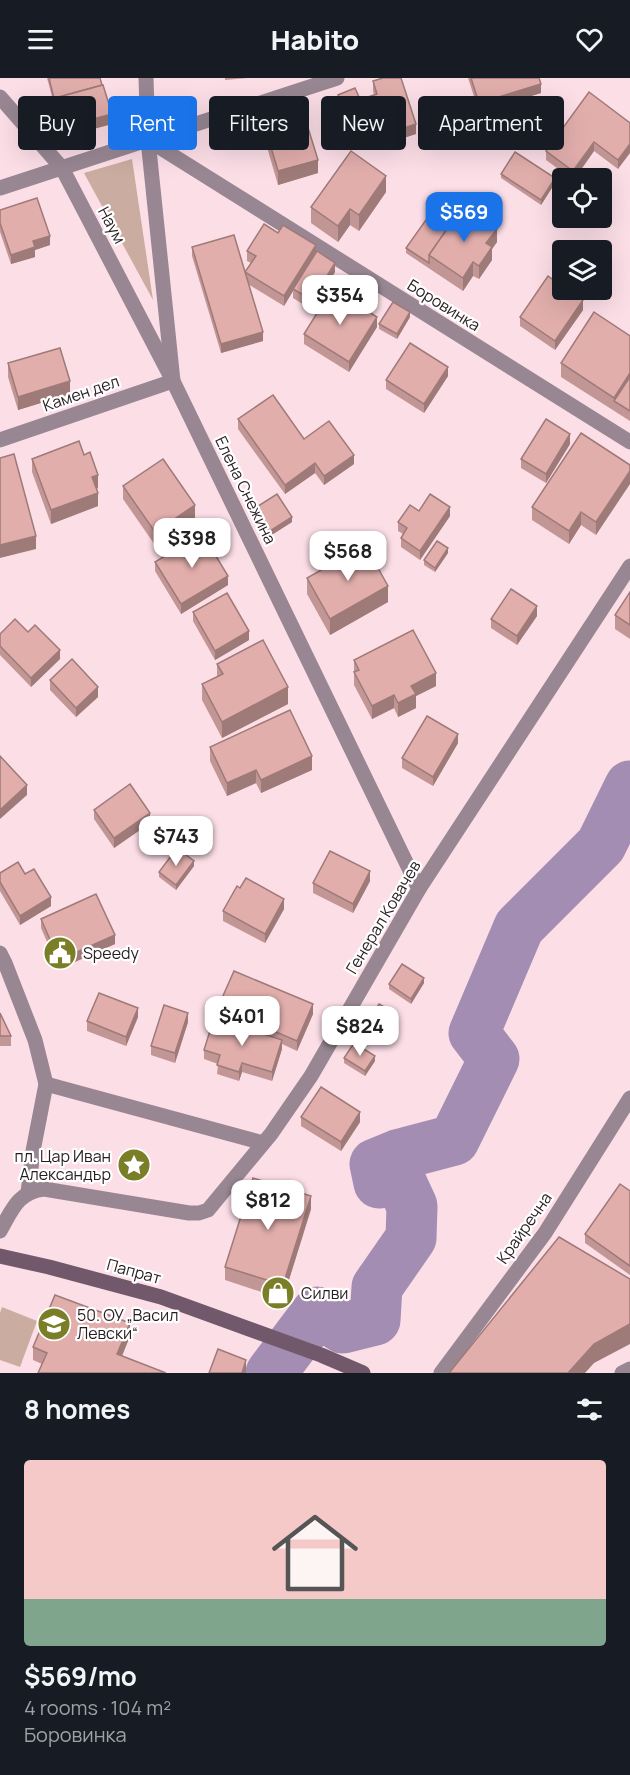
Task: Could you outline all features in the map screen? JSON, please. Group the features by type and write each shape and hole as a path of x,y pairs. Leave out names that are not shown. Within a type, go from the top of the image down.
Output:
{"main road":[{"name":"Папрат","path":"0,1256 161,1297 321,1354 355,1371"}],"street":[{"name":"Елена Снежина","path":"146,78 147,96"},
{"path":"197,124 337,78"},
{"name":"Наум","path":"0,98 62,168 173,381"},
{"path":"0,188 117,150"},
{"name":"Елена Снежина","path":"149,150 173,381 419,890"},
{"name":"Боровинка","path":"164,150 630,442"},
{"name":"Камен дел","path":"0,440 173,381"},
{"name":"Генерал Ковачев","path":"28,1193 44,1189 189,1213 208,1210 263,1143 311,1076 419,890 630,566"},
{"path":"0,953 6,963 35,1040 46,1084 33,1151 28,1193 15,1205 0,1231"},
{"path":"46,1084 263,1143"},
{"name":"Крайречна","path":"441,1373 545,1233 630,1098"},
{"path":"622,1373 630,1369"}],"shaded area":[{"path":"132,159 153,300 84,173"},
{"path":"2,1307 37,1321 20,1367 0,1360"}],"building":[{"path":"49,78 100,78 102,85 62,96 53,96"},
{"path":"383,78 401,78 416,124 406,127 406,96 371,96 377,94 373,81"},
{"path":"471,78 539,78 541,84 502,96 477,96"},
{"path":"103,85 108,101 108,115 96,118 96,96 62,96"},
{"path":"355,88 359,96 338,96"},
{"path":"589,92 630,123 630,144 618,160 594,142 575,168 569,168 546,151 564,150 564,126"},
{"path":"309,131 318,160 278,171 272,150 309,150"},
{"path":"351,151 386,176 359,215 350,209 338,226 311,207"},
{"path":"515,152 552,176 552,183 541,200 501,174"},
{"path":"37,198 50,236 33,241 35,247 11,255 0,223 0,210"},
{"path":"438,203 456,216 429,255 429,263 406,248"},
{"path":"463,206 497,229 486,243 492,247 479,266 473,262 463,278 429,255"},
{"path":"264,224 278,233 283,225 316,245 284,296 245,272 256,256 247,251"},
{"path":"234,235 263,332 221,344 192,247"},
{"path":"317,251 335,263 312,300 293,289"},
{"path":"548,276 552,279 552,300 583,300 555,341 520,317"},
{"path":"332,289 377,317 349,362 304,334"},
{"path":"393,302 410,312 397,334 379,324"},
{"path":"594,312 630,336 630,373 614,398 561,363"},
{"path":"410,343 448,367 424,404 386,380"},
{"path":"60,348 70,381 18,397 8,363"},
{"path":"630,377 630,411 614,401"},
{"path":"273,395 304,439 329,421 354,455 324,476 315,463 285,485 238,419"},
{"path":"546,419 570,434 546,474 521,459"},
{"path":"581,433 630,465 630,471 596,522 581,512 569,531 532,507"},
{"path":"79,441 84,455 90,452 98,475 92,477 98,493 51,510 32,459"},
{"path":"14,454 36,536 0,545 0,458"},
{"path":"163,459 195,505 155,532 123,486"},
{"path":"277,494 292,517 270,531 255,508"},
{"path":"430,494 450,507 420,551 401,538 407,528 398,522 410,505 419,511"},
{"path":"202,533 228,576 181,604 155,562"},
{"path":"437,541 448,548 435,568 424,560"},
{"path":"365,545 388,586 330,619 307,578"},
{"path":"511,589 537,606 517,636 491,619"},
{"path":"630,592 630,625 615,615"},
{"path":"227,593 249,631 215,651 193,612"},
{"path":"15,619 28,632 35,625 60,650 31,678 0,646 0,634"},
{"path":"413,630 436,673 411,686 416,694 398,703 394,695 372,706 354,672 359,670 354,660"},
{"path":"263,640 288,687 222,722 202,684 223,674 217,664"},
{"path":"72,659 98,687 76,708 50,680"},
{"path":"290,710 312,756 261,780 256,770 227,783 210,747"},
{"path":"427,716 458,734 433,777 402,758"},
{"path":"0,756 27,785 0,810"},
{"path":"130,784 150,813 114,838 94,810"},
{"path":"177,848 194,861 176,885 159,872"},
{"path":"330,851 370,871 353,904 313,883"},
{"path":"18,862 25,874 34,869 51,897 20,916 0,882 0,873"},
{"path":"246,878 284,899 265,934 223,911 237,886 240,888"},
{"path":"96,894 115,935 59,960 41,919"},
{"path":"402,964 424,978 411,999 389,984"},
{"path":"234,971 313,1004 297,1041 218,1007"},
{"path":"99,993 138,1008 126,1037 87,1021"},
{"path":"379,1004 396,1014 384,1033 367,1022"},
{"path":"164,1005 188,1013 175,1053 151,1046"},
{"path":"0,1013 11,1036 0,1036"},
{"path":"214,1018 282,1040 272,1072 242,1063 239,1072 217,1065 220,1055 204,1050"},
{"path":"354,1043 375,1056 365,1071 344,1058"},
{"path":"321,1087 360,1112 341,1142 301,1117"},
{"path":"253,1178 311,1196 283,1285 225,1267"},
{"path":"620,1184 630,1191 630,1266 585,1234"},
{"path":"559,1237 630,1279 630,1324 594,1344 568,1373 449,1373"},
{"path":"55,1295 130,1323 117,1354 166,1373 38,1373 47,1353 33,1347"},
{"path":"218,1349 246,1360 242,1373 209,1373"}],"waterway":[{"path":"271,1373 317,1312 343,1328 375,1320 377,1287 411,1238 412,1206 400,1180 379,1183 375,1164 397,1155 454,1140 494,1059 474,1033 519,927 601,845 630,786"}],"place":[{"name":"Speedy","path":"60,953"},
{"name":"пл. Цар Иван Александър","path":"134,1165"},
{"name":"Силви","path":"278,1293"},
{"name":"50. ОУ „Васил Левски“","path":"54,1324"}]}
